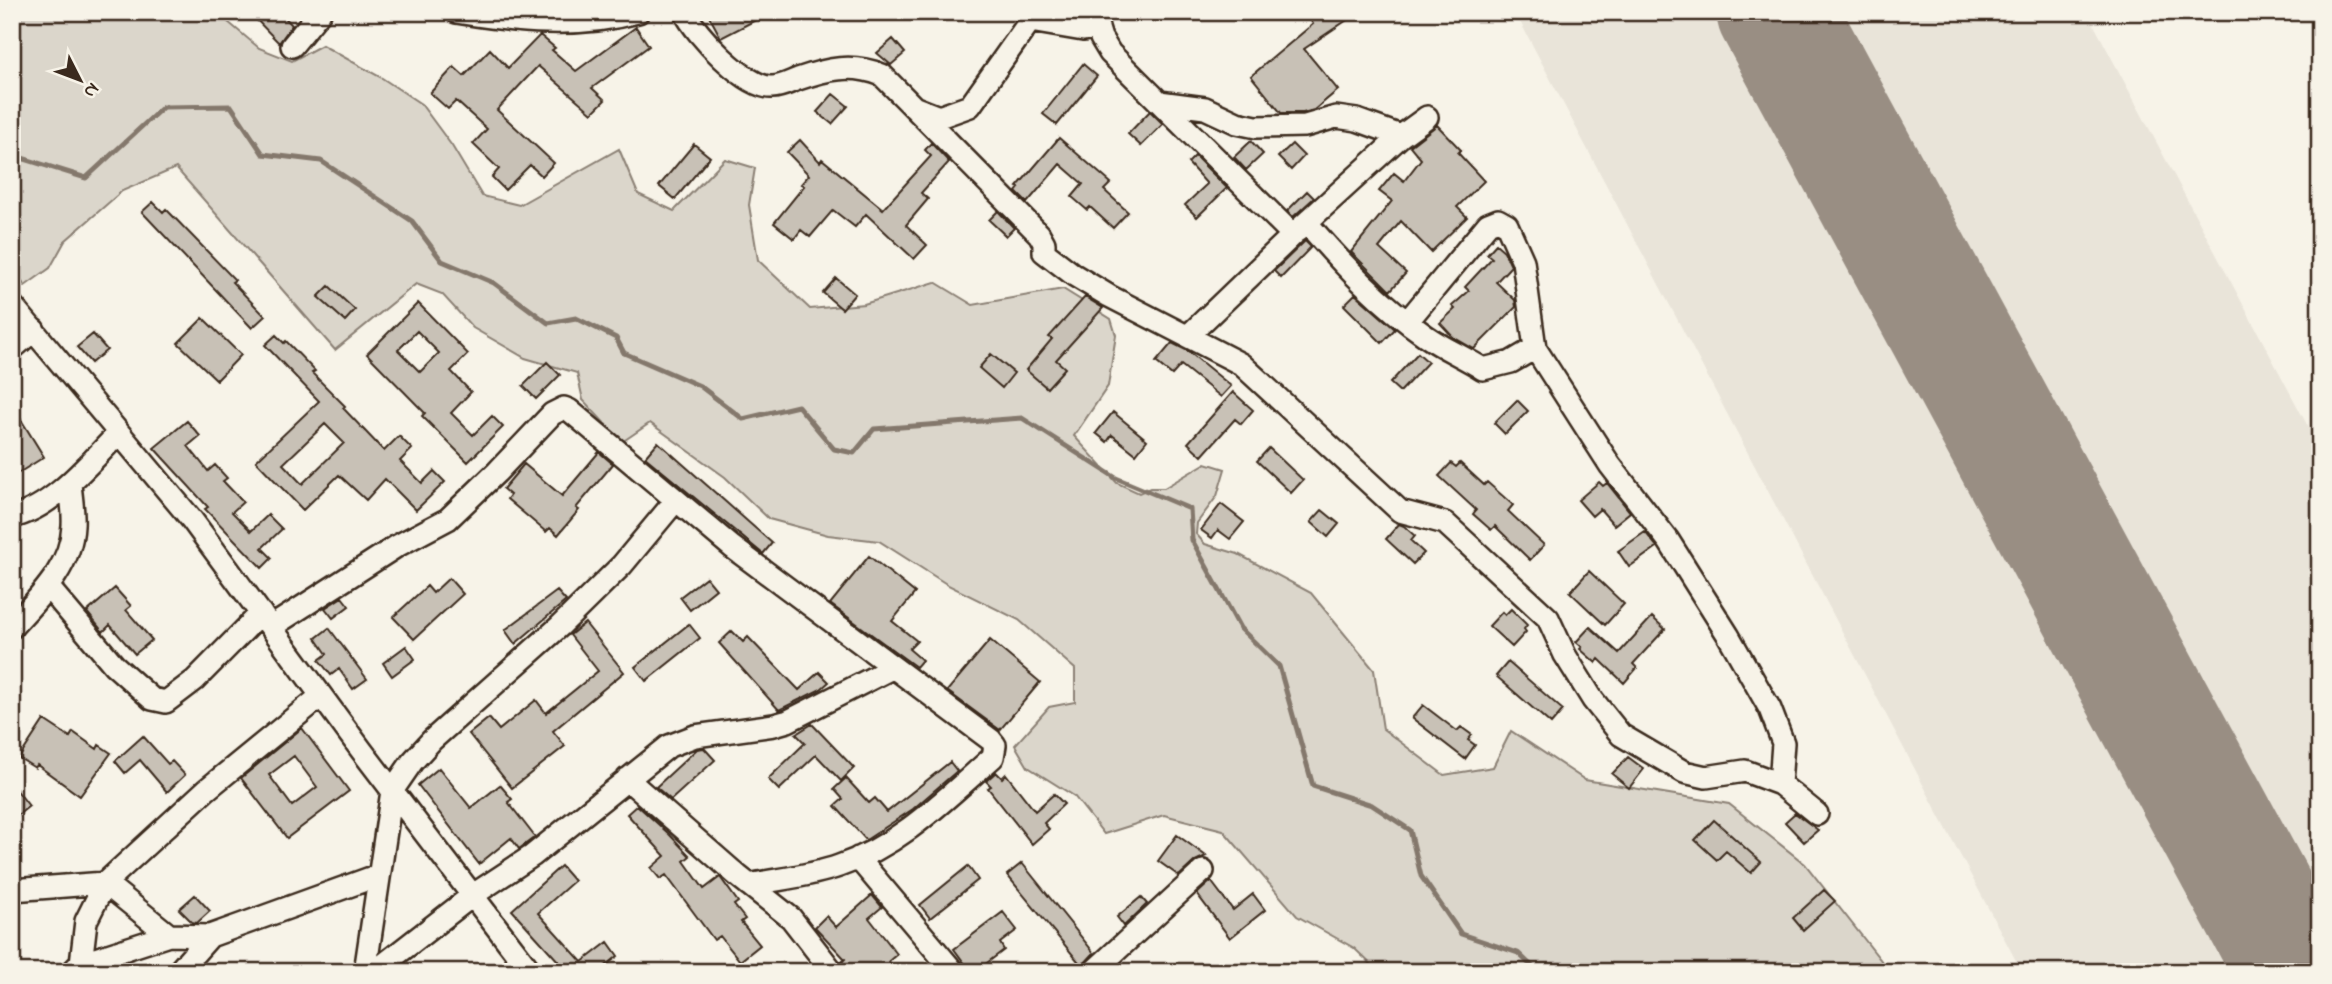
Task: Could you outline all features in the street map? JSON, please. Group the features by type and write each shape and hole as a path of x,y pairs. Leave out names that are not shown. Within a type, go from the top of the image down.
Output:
{"street":[{"path":"456,12 512,21 570,24 638,12"},
{"path":"685,12 691,26 718,55 767,88 842,67 881,75 1038,234 1044,243 1044,251 1074,275 1241,364 1400,511 1445,523 1463,538 1548,618 1565,655 1593,700 1621,736 1684,772 1706,777 1745,771 1780,784 1817,814"},
{"path":"292,47 316,14"},
{"path":"914,107 939,117 970,106 1025,16 1083,30 1096,20 1110,53 1159,102 1407,322 1482,369 1511,362 1535,348"},
{"path":"1159,102 1205,108 1237,123 1256,127 1305,127 1336,117 1357,120 1401,136"},
{"path":"1189,335 1401,136 1427,117"},
{"path":"1407,322 1488,224 1498,220 1507,225 1523,261 1535,348 1610,465 1668,540 1728,635 1770,709 1783,743 1780,784"},
{"path":"12,305 192,520 392,791 531,972"},
{"path":"12,349 34,330"},
{"path":"49,589 114,665 152,699 166,702 266,620 448,519 498,472 552,414 564,408 732,547 995,745 993,757 908,831 838,867 749,885"},
{"path":"12,517 48,500 70,483 118,434"},
{"path":"12,626 49,589 69,548 73,527 70,483"},
{"path":"365,972 392,791 412,762 432,740 560,626 622,565 676,500"},
{"path":"374,972 473,895 532,856 670,746 695,736 788,721 892,667"},
{"path":"321,696 206,790 106,883 86,921 78,969 169,935 210,936 379,875"},
{"path":"627,779 791,918 833,972"},
{"path":"858,858 954,972"},
{"path":"1093,972 1203,871"},
{"path":"12,890 106,883 169,935"},
{"path":"178,972 210,936"}],"shaded area":[{"path":"27,12 211,12 221,16 259,48 292,61 322,45 382,78 421,104 452,146 482,196 519,205 619,149 638,194 674,211 725,159 755,168 749,205 758,260 810,309 864,304 935,282 973,305 1063,289 1111,319 1116,335 1108,386 1074,436 1117,483 1139,493 1150,488 1164,488 1206,463 1225,469 1217,496 1197,523 1196,534 1205,544 1238,554 1311,593 1374,670 1383,729 1444,775 1493,767 1511,731 1585,780 1729,804 1805,864 1890,972 1379,972 1354,948 1297,916 1223,830 1164,815 1104,834 1074,796 1028,767 1015,745 1049,707 1075,702 1075,669 1019,620 948,585 879,541 828,535 769,519 725,477 650,423 622,442 583,400 577,373 525,358 473,328 442,294 416,284 335,350 176,168 122,191 65,241 50,268 25,286 12,270 12,25"},
{"path":"1515,12 2087,12 2320,449 2320,972 2022,972"}],"building":[{"path":"249,12 280,12 292,25 279,43"},
{"path":"707,12 771,12 721,38"},
{"path":"1323,12 1359,12 1304,49 1338,90 1314,110 1281,113 1251,76 1313,24 1311,21"},
{"path":"636,27 649,46 592,88 605,100 592,113 538,66 497,110 554,163 542,176 530,165 505,190 492,177 499,169 473,144 487,129 456,101 448,109 430,93 454,67 464,76 490,49 508,68 540,35 555,48 552,50 576,71"},
{"path":"893,39 905,53 891,65 877,53"},
{"path":"1083,64 1097,76 1057,125 1043,114"},
{"path":"833,94 848,106 832,124 817,112"},
{"path":"1150,111 1163,124 1141,146 1128,134"},
{"path":"1437,125 1461,150 1458,153 1484,181 1457,207 1467,217 1431,252 1401,221 1379,248 1406,273 1390,291 1351,252 1392,201 1379,191 1394,173 1404,181 1421,159 1410,146"},
{"path":"1059,138 1111,183 1104,190 1128,212 1113,228 1090,207 1087,210 1072,197 1083,184 1060,164 1027,203 1016,192 1019,188 1017,187"},
{"path":"800,140 820,162 822,159 883,209 931,156 925,150 931,143 949,162 921,193 928,199 906,225 927,245 914,259 866,214 855,227 833,210 810,237 801,230 794,239 774,223 804,186 801,184 809,175 787,152"},
{"path":"1251,141 1263,154 1246,170 1234,157"},
{"path":"694,144 710,157 675,199 659,186"},
{"path":"1292,144 1304,156 1291,170 1278,157"},
{"path":"1195,156 1227,188 1197,217 1185,205 1207,184 1188,163"},
{"path":"1307,191 1314,198 1293,217 1287,211"},
{"path":"153,202 163,212 166,209 235,280 232,282 265,316 252,328 142,212"},
{"path":"998,211 1014,228 1006,236 989,220"},
{"path":"1305,241 1311,247 1281,278 1274,271"},
{"path":"1496,244 1504,251 1511,266 1496,282 1515,300 1516,307 1474,349 1453,337 1440,323 1455,309 1452,306 1469,291 1465,287 1492,258 1487,254"},
{"path":"836,278 855,294 842,309 823,293"},
{"path":"329,286 355,310 345,321 318,297"},
{"path":"1355,294 1395,329 1382,343 1344,305"},
{"path":"1085,297 1103,308 1056,360 1065,368 1047,388 1026,370 1052,339 1049,337"},
{"path":"418,303 468,354 451,371 471,392 451,413 473,435 492,416 503,427 468,462 422,416 425,413 367,354","holes":["417,331 439,353 420,372 398,350"]},
{"path":"203,318 241,355 217,380 178,343"},
{"path":"93,334 107,350 91,363 77,347"},
{"path":"276,335 284,343 286,341 384,451 399,436 412,449 400,461 422,483 434,471 445,482 416,510 385,479 366,500 339,475 303,510 256,461 319,401 265,345","holes":["325,424 344,443 302,484 283,464"]},
{"path":"1172,343 1188,351 1231,386 1221,397 1181,365 1172,375 1156,362"},
{"path":"1418,353 1428,362 1400,392 1390,383"},
{"path":"991,354 1014,373 1002,388 979,368"},
{"path":"547,362 560,375 536,399 523,386"},
{"path":"1233,392 1253,410 1241,424 1235,419 1202,456 1188,443"},
{"path":"1517,400 1528,411 1505,434 1494,423"},
{"path":"12,405 44,457 12,477"},
{"path":"1113,412 1147,440 1136,454 1112,435 1107,442 1096,433"},
{"path":"187,421 200,436 188,446 208,471 215,465 227,478 223,481 243,502 232,512 251,531 268,515 282,529 262,548 272,558 262,568 205,509 208,507 154,448"},
{"path":"658,442 772,543 763,554 645,457"},
{"path":"1269,448 1303,480 1291,493 1257,461"},
{"path":"599,452 613,464 576,508 579,510 558,535 550,528 546,532 507,499 510,495 503,489 524,464 562,496"},
{"path":"1451,463 1456,467 1460,463 1484,485 1487,482 1513,505 1508,511 1544,545 1530,560 1495,526 1491,530 1473,514 1476,510 1439,476"},
{"path":"1599,482 1603,486 1607,483 1630,512 1614,525 1600,509 1592,516 1578,500"},
{"path":"1221,504 1244,522 1230,539 1218,530 1212,538 1201,530"},
{"path":"1322,510 1339,524 1328,537 1311,522"},
{"path":"1399,524 1415,536 1411,541 1424,553 1413,564 1386,539"},
{"path":"1645,532 1657,547 1629,567 1618,551"},
{"path":"869,556 915,593 892,621 917,641 909,649 922,660 916,667 830,604"},
{"path":"1589,571 1624,604 1605,625 1570,592"},
{"path":"706,577 716,589 690,610 680,597"},
{"path":"449,578 463,594 414,639 393,617 427,586 433,593"},
{"path":"115,588 131,606 126,610 152,640 135,654 110,625 103,632 87,612"},
{"path":"557,591 566,601 515,644 505,630"},
{"path":"342,597 349,606 333,618 325,608"},
{"path":"1511,609 1527,625 1524,629 1526,632 1512,647 1489,626 1502,612 1505,615"},
{"path":"1652,617 1665,629 1633,664 1637,668 1624,683 1599,659 1596,663 1576,642 1590,627 1619,653"},
{"path":"585,623 624,672 553,731 565,746 512,788 469,734 489,718 499,730 536,700 546,713 598,671 570,635"},
{"path":"689,624 700,638 646,681 635,667"},
{"path":"329,628 367,679 353,689 339,669 331,675 319,660 327,654 316,638"},
{"path":"732,631 743,642 748,637 799,690 819,672 829,682 821,689 779,710 719,643"},
{"path":"990,640 1040,682 1000,730 947,691"},
{"path":"406,646 415,659 392,676 383,663"},
{"path":"1508,662 1563,710 1551,724 1496,676"},
{"path":"1423,705 1457,731 1461,727 1472,735 1468,740 1475,745 1465,759 1412,718"},
{"path":"44,720 70,737 73,732 97,749 99,745 111,753 80,796 37,765 35,768 19,758"},
{"path":"812,724 854,768 841,781 816,755 779,790 768,779 805,743 796,734"},
{"path":"302,728 349,791 287,838 241,778","holes":["294,756 317,787 292,806 269,775"]},
{"path":"143,736 168,764 172,761 185,775 167,792 140,760 125,773 115,761"},
{"path":"704,748 715,760 671,800 656,787 697,749"},
{"path":"1628,757 1644,769 1629,788 1612,774"},
{"path":"950,762 957,771 913,809 866,840 835,806 843,799 834,789 846,778 869,803 875,798 887,812"},
{"path":"439,768 471,808 500,785 512,799 508,802 535,837 519,849 511,838 479,864 418,785"},
{"path":"996,772 1002,778 1006,774 1035,811 1054,794 1064,804 1044,823 1049,829 1032,844 988,788 991,786 986,781"},
{"path":"12,784 29,806 12,820"},
{"path":"637,805 690,856 684,861 704,889 720,877 738,902 734,905 745,919 741,922 760,945 740,961 720,936 714,940 666,875 660,879 651,868 665,856 627,814"},
{"path":"1795,813 1818,830 1804,842 1785,822"},
{"path":"1714,820 1761,862 1751,873 1726,851 1717,860 1695,840"},
{"path":"1177,835 1206,856 1195,861 1179,876 1158,861"},
{"path":"1022,863 1094,953 1082,966 1007,875"},
{"path":"561,866 574,881 538,913 582,962 608,942 618,956 598,972 568,972 512,910"},
{"path":"968,866 978,880 930,918 920,905"},
{"path":"1211,881 1233,910 1253,894 1265,910 1230,938 1197,894"},
{"path":"1824,890 1835,901 1803,930 1793,918"},
{"path":"195,895 210,911 197,923 192,922 179,909"},
{"path":"872,895 882,907 869,918 897,954 889,961 892,966 885,972 848,972 842,962 845,959 815,927 826,916 836,927"},
{"path":"1141,897 1147,904 1124,926 1117,917"},
{"path":"1003,912 1017,930 1000,943 1004,950 975,972 971,972 954,949"}],"waterway":[{"path":"12,155 86,178 163,107 231,106 263,154 321,161 412,221 442,261 494,283 548,323 576,318 616,338 624,353 700,386 743,419 798,406 834,449 854,453 874,429 1022,418 1116,478 1190,509 1192,540 1240,628 1279,666 1313,786 1372,805 1410,830 1421,876 1461,934 1518,953 1538,972"}],"runway":[{"path":"1776,12 2296,972"}]}
